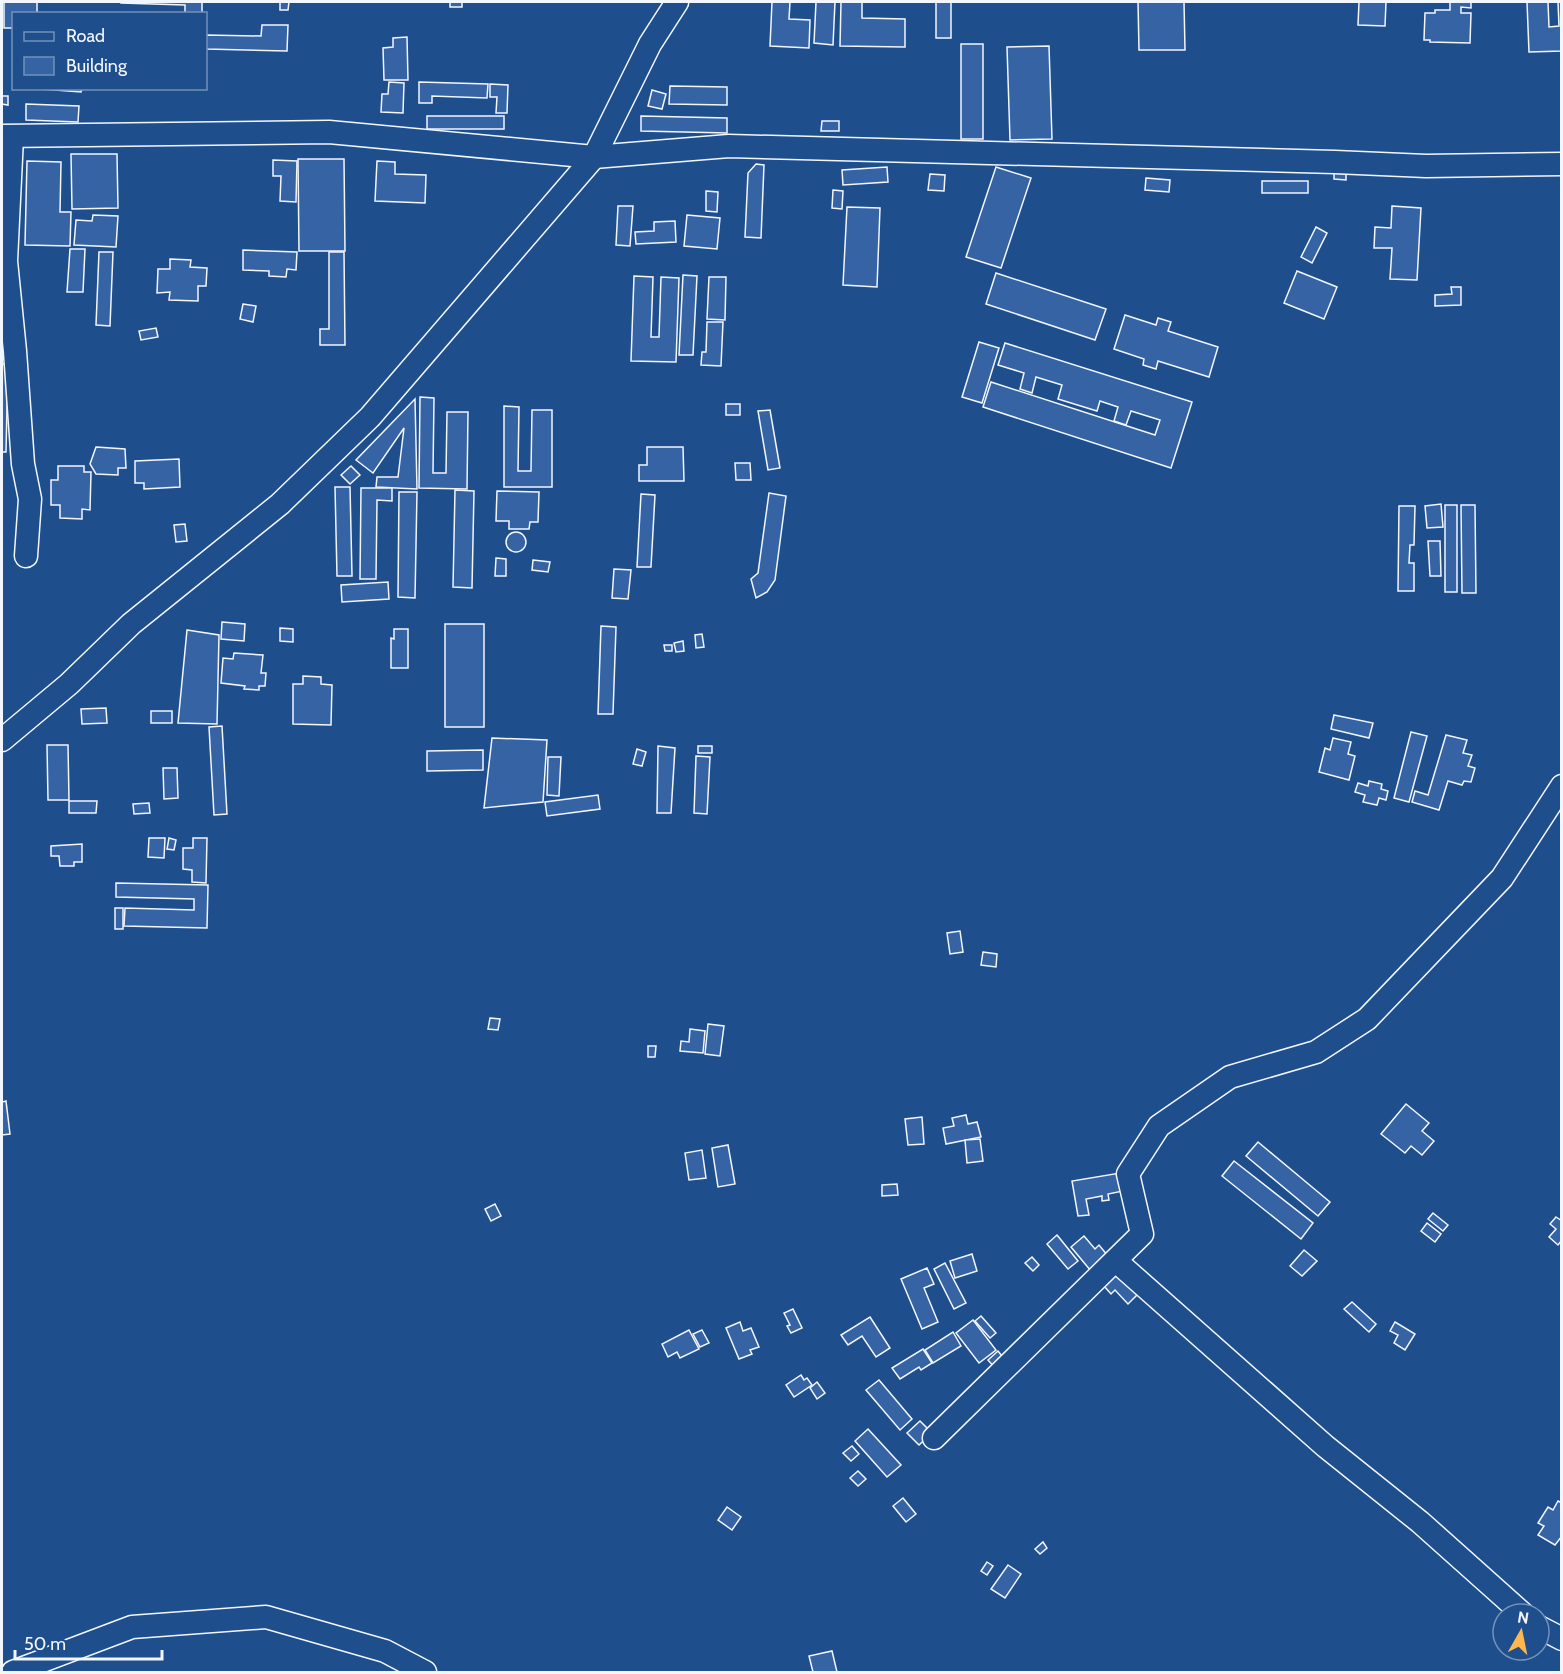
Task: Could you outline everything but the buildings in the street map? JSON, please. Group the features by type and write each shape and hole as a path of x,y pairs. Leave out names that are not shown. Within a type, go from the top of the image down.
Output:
{"street":[{"path":"2,740 69,684 131,624 280,504 370,417 594,157 650,44 677,2"},
{"path":"26,556 30,499 22,464 15,351 6,261 7,136 329,132 594,157 729,147 1426,166 1562,164"},
{"path":"934,1438 1142,1234 1128,1174 1159,1126 1230,1077 1316,1052 1367,1019 1502,878 1562,786"},
{"path":"1116,1261 1325,1446 1420,1522 1510,1602"},
{"path":"13,1672 132,1627 266,1617 385,1652 425,1672"}]}
